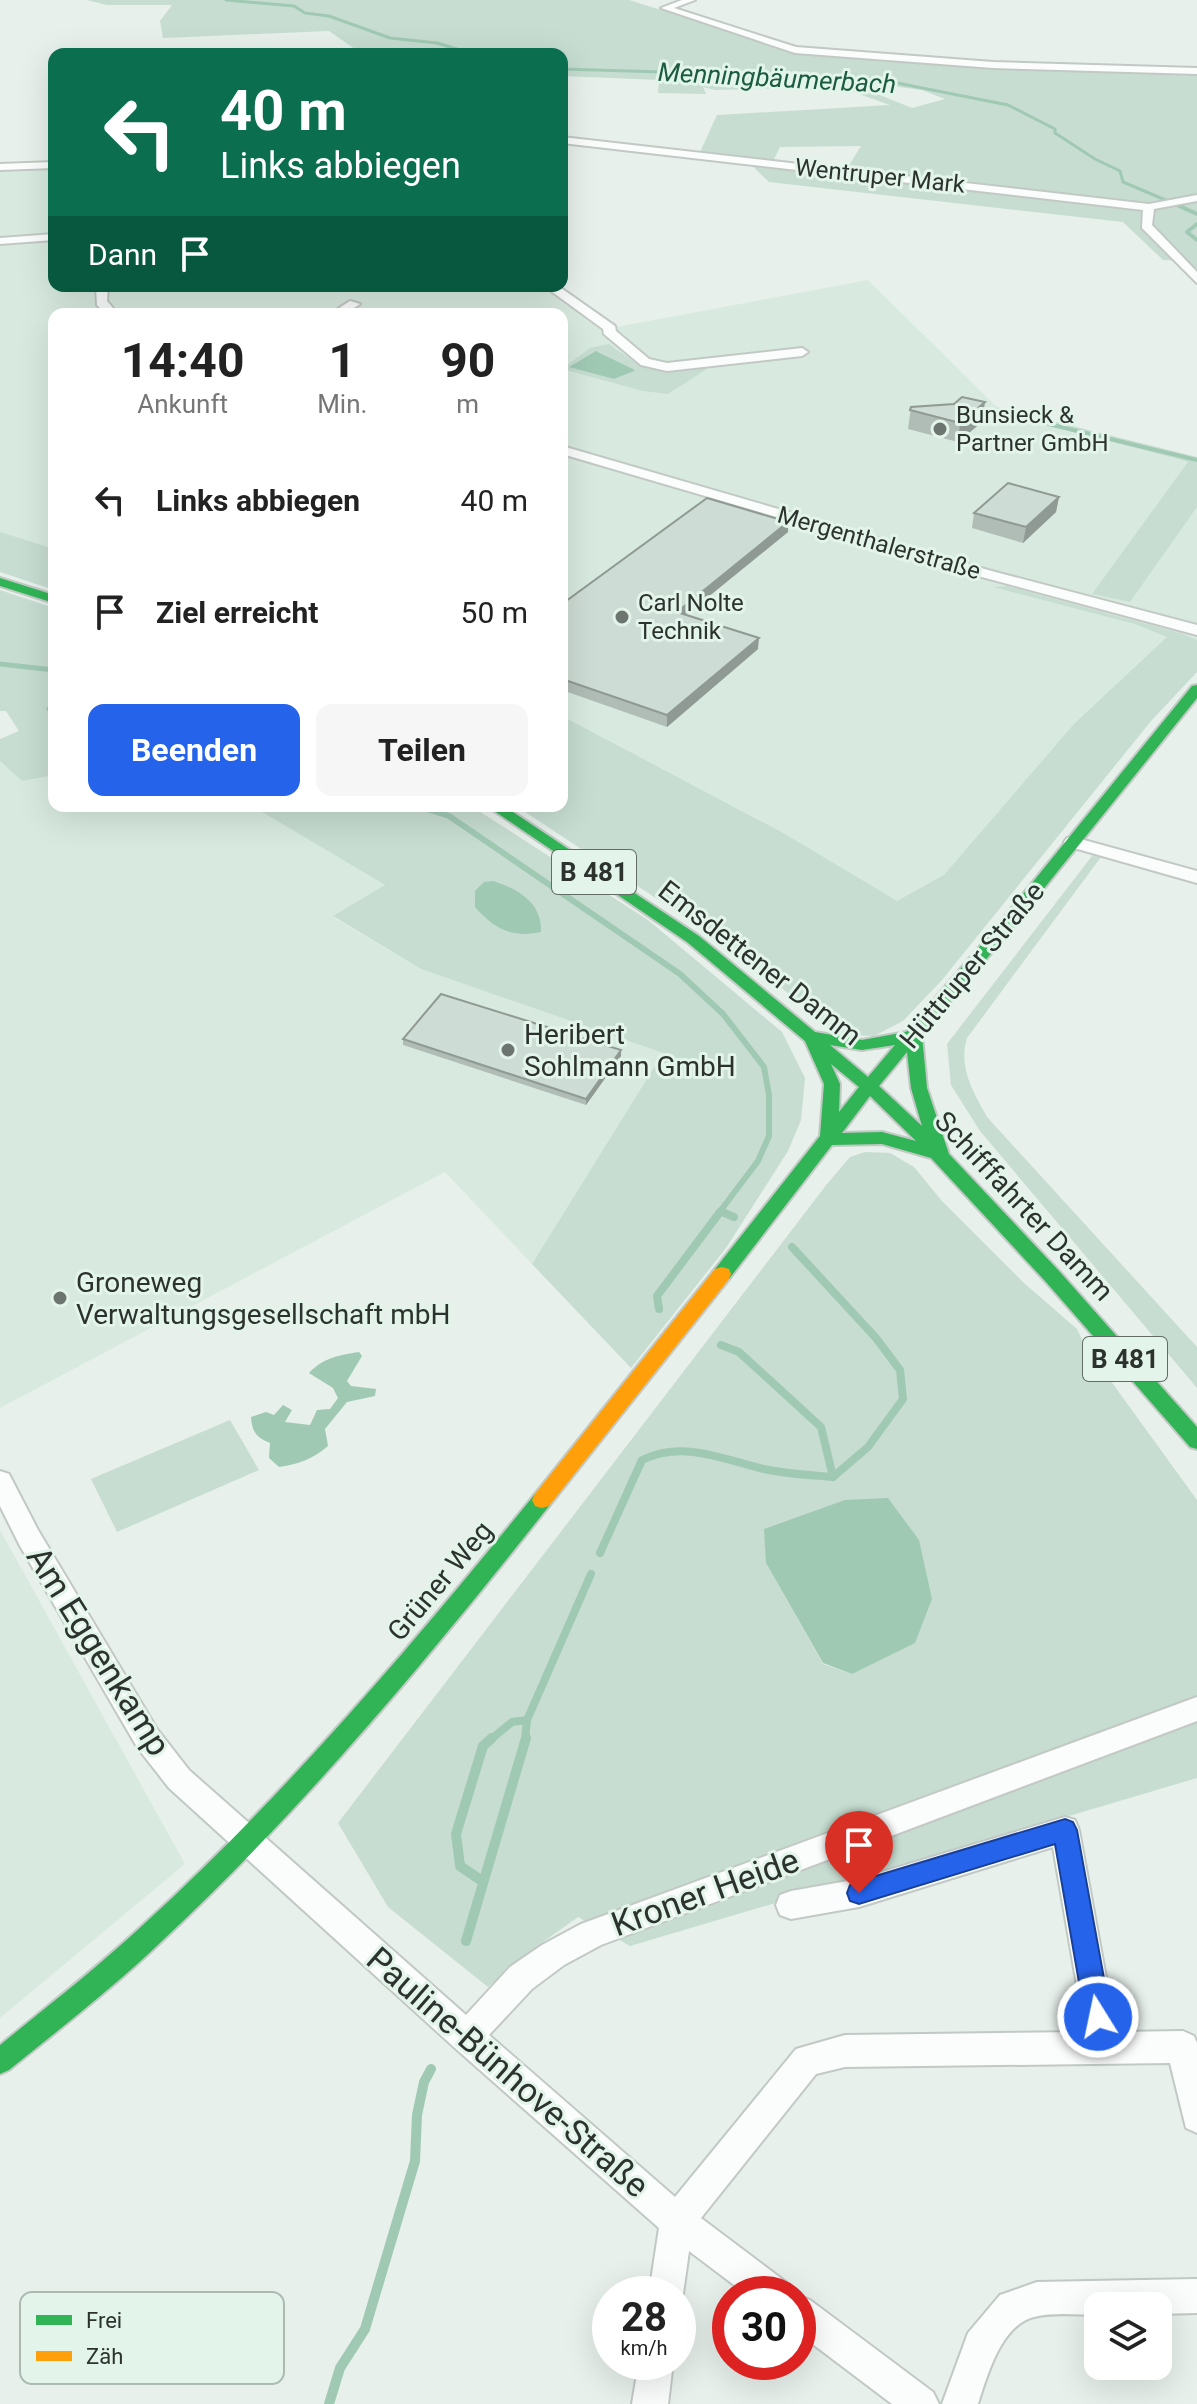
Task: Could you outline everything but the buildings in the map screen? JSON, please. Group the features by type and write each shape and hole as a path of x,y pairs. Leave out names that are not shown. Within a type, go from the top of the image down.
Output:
{"main road":[{"path":"0,582 48,597"},
{"name":"Hüttruper Straße","path":"869,1086 914,1036 1156,735 1197,689"},
{"name":"Emsdettener Damm","path":"503,812 693,939 869,1086"},
{"path":"811,1037 834,1044 868,1047 914,1036 919,1088 940,1155"},
{"path":"811,1037 832,1084 829,1139 878,1135 908,1141 940,1155"},
{"name":"Grüner Weg","path":"0,2061 98,1982 248,1843 309,1778 515,1535 869,1086"},
{"name":"Schifffahrter Damm","path":"869,1086 940,1155 1053,1277 1197,1441"}],"street":[{"path":"691,0 665,8 795,50 993,65 1197,71"},
{"name":"Wentruper Mark","path":"568,141 1149,207 1197,198"},
{"path":"0,167 48,165"},
{"path":"1149,207 1146,226 1197,279"},
{"path":"0,241 48,237"},
{"path":"558,292 645,362 667,367 802,352"},
{"path":"347,308 354,304"},
{"name":"Mergenthalerstraße","path":"568,452 983,573 1197,630"},
{"path":"1073,842 1197,877"},
{"name":"Am Eggenkamp","path":"0,1481 29,1538 147,1738 179,1779 248,1843"},
{"name":"Kroner Heide","path":"466,2037 521,1978 553,1955 592,1934 1197,1709"},
{"path":"791,1905 859,1893 1065,1830 1103,2048"},
{"name":"Pauline-Bünhove-Straße","path":"248,1843 677,2221 750,2276"},
{"path":"669,2276 677,2221 807,2060 845,2051 1183,2047 1197,2117"},
{"path":"960,2404 980,2345 1012,2307 1037,2299 1197,2296"},
{"path":"816,2325 921,2404"},
{"path":"650,2404 653,2380"}],"shaded area":[{"path":"87,0 629,0 802,54 972,65 1197,73 1197,272 1187,261 1163,260 1123,222 769,182 748,162 1014,192 1014,188 846,170 861,146 780,147 773,161 700,152 717,115 890,105 839,87 715,90 703,87 706,94 658,93 659,80 568,76 568,48 353,48 329,31 163,38 160,21 172,5 107,5","holes":["857,83 922,90 945,99 912,108 860,87"]},
{"path":"0,163 48,163 48,292 563,292 611,328 868,280 1004,414 1197,465 1197,665 923,981 568,809 568,308 48,308 48,575 0,559"},
{"path":"609,344 635,362 656,369 710,367 668,394 643,391 568,371 568,364 590,348","holes":["599,352 635,370 614,379 569,366"]},
{"path":"596,351 635,370 614,379 569,367"},
{"path":"996,407 1197,457 1197,507 1130,602 1092,594 1188,462 1004,414"},
{"path":"0,532 48,547 48,588 0,572"},
{"path":"1007,586 1183,634 1197,640 1197,672 1151,721 942,980 903,1021 874,1036 846,1035 829,1028 763,972 709,933 525,812 568,812 568,719 785,834 897,901 944,875 1074,724 1167,637 1135,624 993,587"},
{"path":"0,590 48,606 48,776 22,781 0,761 0,739 19,731 6,711 0,711"},
{"path":"0,761 22,781 48,776 48,812 262,812 385,885 333,917 421,969 663,1053 532,1264 445,1172 0,1408"},
{"path":"262,812 480,812 648,920 782,1032 805,1078 801,1120 788,1151 726,1248 631,1368 532,1264 663,1053 421,969 333,916 385,885"},
{"path":"1092,856 1101,857 967,1038 964,1059 972,1089 987,1117 1197,1347 1197,1388 980,1131 951,1085 947,1044"},
{"path":"493,881 527,898 537,912 541,932 513,933 497,927 482,915 475,907 475,891 484,882"},
{"path":"865,1152 890,1153 914,1167 942,1201 1024,1283 1077,1329 1084,1344 1197,1500 1197,1778 630,1946 578,1917 526,1954 488,1987 388,1907 338,1823 850,1157","holes":["766,1563 852,1674 823,1664"]},
{"path":"359,1352 362,1356 347,1381 351,1386 376,1389 375,1396 347,1402 325,1429 328,1446 322,1451 305,1460 279,1467 269,1458 270,1443 256,1434 251,1417 266,1412 274,1415 283,1405 292,1410 285,1422 310,1425 317,1410 330,1409 338,1398 333,1388 309,1373 332,1358"},
{"path":"230,1420 259,1470 117,1532 91,1479"},
{"path":"888,1498 919,1540 932,1599 915,1643 852,1674 823,1663 766,1563 764,1529 845,1500"},
{"path":"0,1530 185,1864 0,2018"}],"waterway":[{"name":"Menningbäumerbach","path":"226,0 294,6 305,13 329,16 390,38 453,48"},
{"name":"Menningbäumerbach","path":"568,69 663,72 710,80 760,76 877,79 1008,105 1055,129 1055,133 1095,159 1120,171 1123,182 1182,207"},
{"name":"Menningbäumerbach","path":"1177,205 1197,214"},
{"name":"Menningbäumerbach","path":"1197,224 1187,232 1197,240"},
{"path":"1003,413 1197,460"},
{"path":"0,664 48,669"},
{"path":"437,812 449,816 680,974 723,1014 764,1067 769,1095 769,1136 758,1161 718,1214"},
{"path":"659,1309 657,1296 720,1212"},
{"path":"721,1212 726,1214"},
{"path":"722,1212 726,1214"},
{"path":"726,1214 734,1217"},
{"path":"792,1247 876,1338 900,1370 903,1399 868,1447 833,1477"},
{"path":"721,1345 739,1352 821,1427 833,1477"},
{"path":"600,1553 642,1460 657,1454 688,1451 773,1471 833,1477"},
{"path":"527,1720 591,1574"},
{"path":"490,1740 512,1722 527,1720"},
{"path":"525,1740 527,1720"},
{"path":"482,1881 460,1866 456,1834 483,1746 492,1738"},
{"path":"466,1941 526,1738"},
{"path":"329,2404 340,2368 365,2329 415,2161 417,2115 424,2082 431,2069"}],"traffic: fast":[{"path":"0,582 48,597"},
{"path":"722,1274 869,1086 999,934 1197,689"},
{"path":"503,812 693,939 897,1110 1053,1277 1197,1441"},
{"path":"914,1036 919,1088 940,1155"},
{"path":"811,1037 862,1045 914,1036"},
{"path":"811,1037 832,1084 829,1139"},
{"path":"829,1139 882,1138 933,1152"},
{"path":"0,2061 151,1935 221,1867 317,1766 409,1662 542,1500"}],"traffic: slow":[{"path":"542,1500 722,1274"}],"place":[{"name":"Bunsieck & Partner GmbH","path":"940,429"},
{"name":"Carl Nolte Technik","path":"622,617"},
{"name":"Heribert Sohlmann GmbH","path":"508,1050"},
{"name":"Groneweg Verwaltungsgesellschaft mbH","path":"60,1298"}],"route":[{"path":"859,1893 1065,1830 1098,2017"}]}
